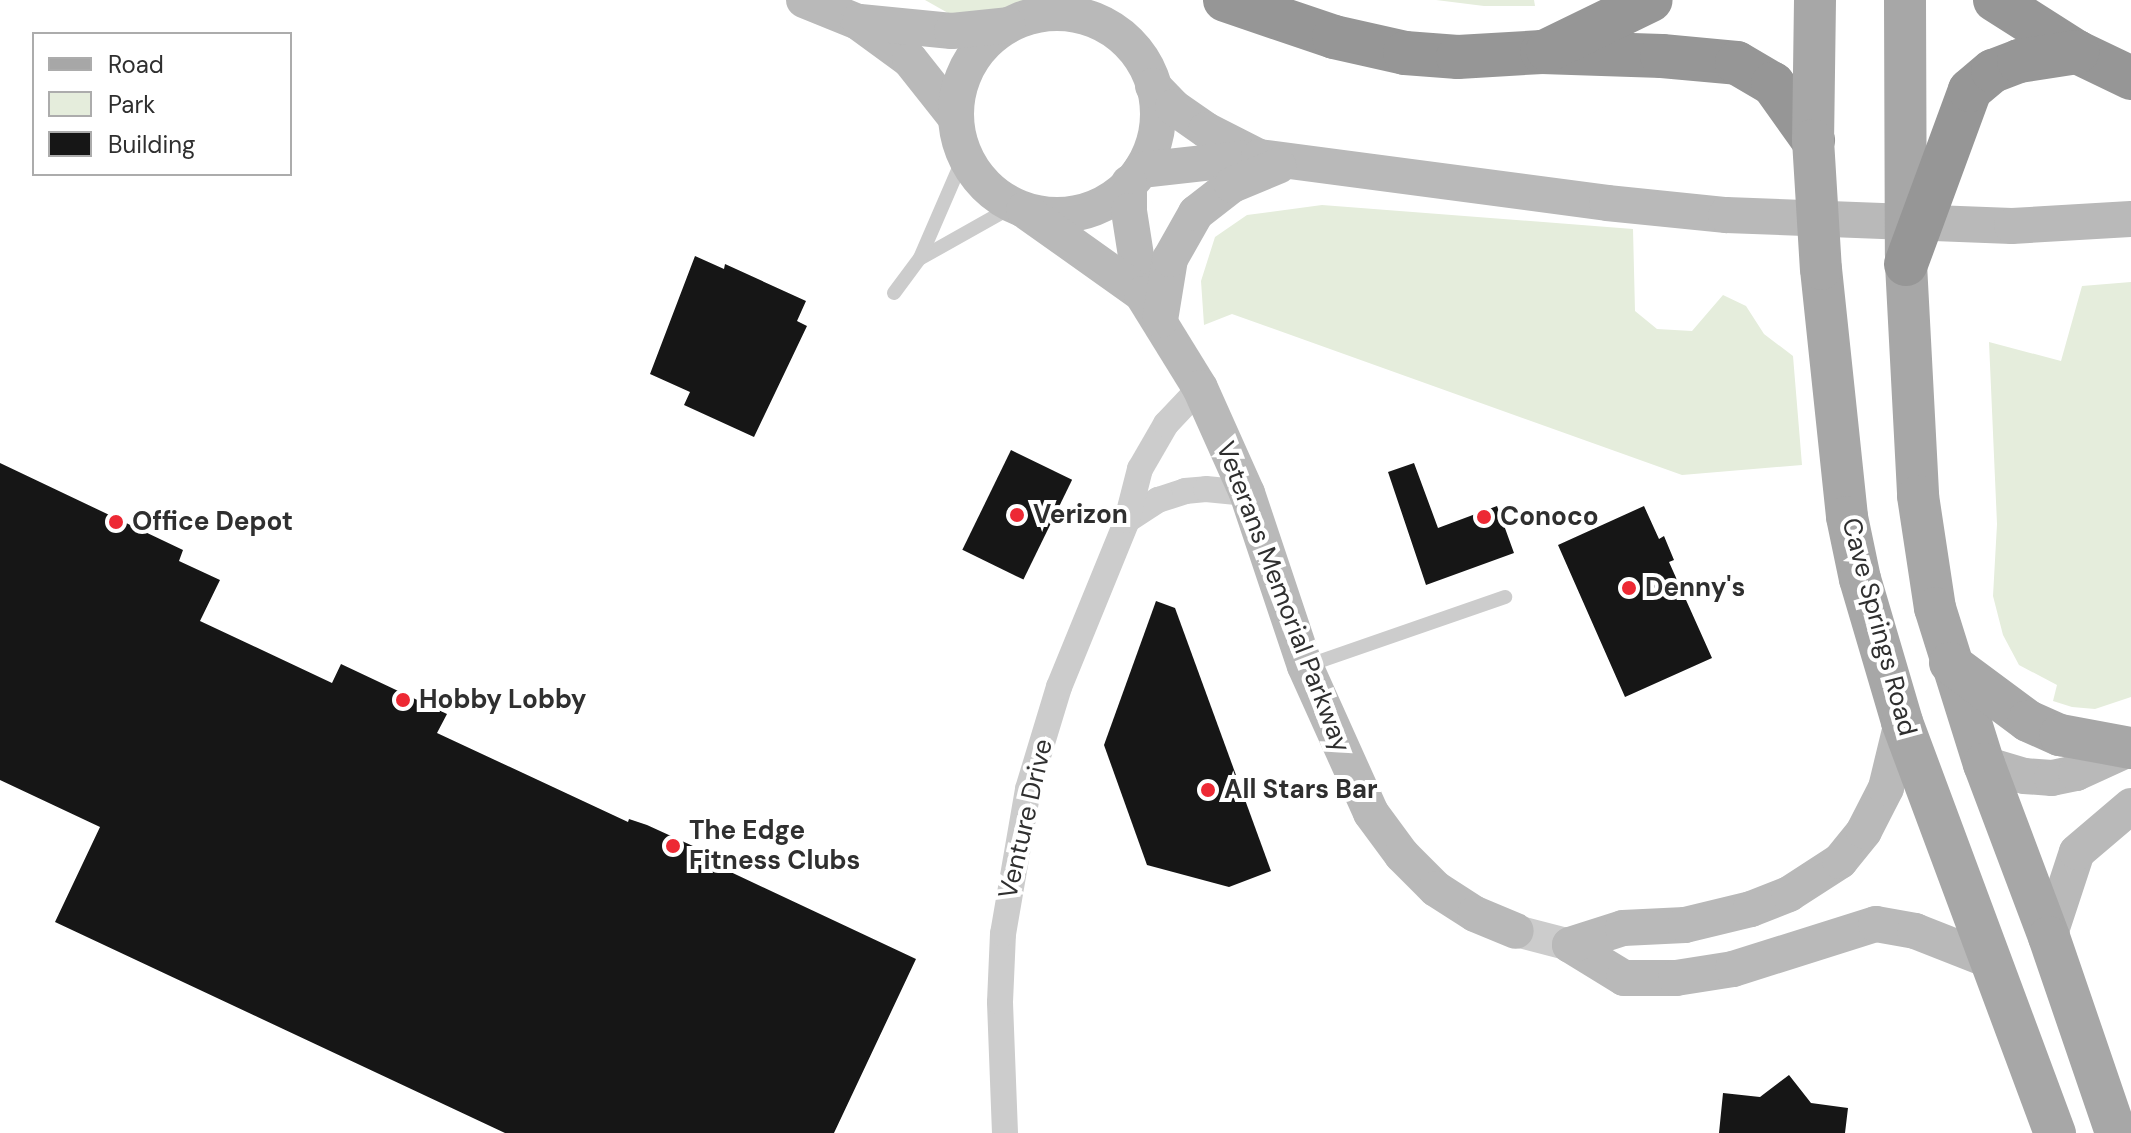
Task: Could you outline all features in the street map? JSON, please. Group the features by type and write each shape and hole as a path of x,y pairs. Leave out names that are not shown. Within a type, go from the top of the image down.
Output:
{"highway":[{"path":"1225,0 1308,29 1405,53 1458,57 1542,52 1737,63 1773,84 1813,140"},
{"path":"1542,52 1651,0"},
{"path":"1995,0 2077,52 2131,78"},
{"path":"1906,264 1970,90 1993,71 2019,61 2077,52"}],"main road":[{"path":"804,0 858,22 910,60 956,118"},
{"name":"Cave Springs Road","path":"1815,0 1813,140 1821,269 1847,517 1864,592 1902,722 1991,961 2047,1123"},
{"path":"1905,0 1906,264 1918,496 1935,608 1984,764 2049,937 2116,1133"},
{"path":"858,22 952,31 1008,25 1040,14 1074,14 1106,25 1132,46 1150,74 1158,106 1155,140 1135,176 1119,194 1089,210 1056,215 1019,207 995,194 972,170 956,118 963,74 982,46 1008,25"},
{"path":"1153,86 1173,107 1206,130 1276,159"},
{"path":"1151,307 1170,259 1196,213 1232,185 1276,159"},
{"path":"1135,176 1276,159 1711,214 2012,226 2131,219"},
{"name":"Veterans Memorial Parkway","path":"1135,176 1129,211 1151,307 1200,388 1247,493 1305,666 1371,813 1402,855 1436,889 1475,914 1516,931"},
{"name":"Veterans Memorial Parkway","path":"1019,207 1151,307"},
{"path":"1950,663 2028,721 2060,735 2131,748"},
{"path":"1570,945 1623,928 1685,925 1751,909 1789,894 1840,861 1864,831 1886,788 1902,722"},
{"path":"1984,764 2024,776 2052,778 2076,773 2131,748"},
{"path":"2049,937 2077,852 2131,806"},
{"name":"Veterans Memorial Parkway","path":"1570,945 1624,978 1676,978 1733,969 1876,924 1915,931 1991,961"}],"street":[{"name":"Venture Drive","path":"1005,1133 1000,1002 1003,934 1025,803 1059,687 1127,520 1140,469 1166,424 1200,388"},
{"path":"1127,520 1158,500 1185,491 1247,493"},
{"name":"Veterans Memorial Parkway","path":"1516,931 1570,945"}],"lane":[{"path":"894,293 920,258 965,154"},
{"path":"920,258 1019,207"},
{"path":"1305,666 1505,597"}],"green space":[{"path":"925,0 1037,0 1058,13 994,19 948,13"},
{"path":"1436,0 1534,0 1535,6 1484,6"},
{"path":"1322,205 1633,229 1635,311 1657,329 1692,331 1723,295 1746,306 1764,334 1793,356 1802,465 1682,475 1232,314 1204,325 1201,281 1215,237 1247,215"},
{"path":"2131,282 2131,697 2095,709 2072,707 2053,701 2057,685 2019,665 2003,635 1993,596 1997,524 1989,342 2061,361 2082,286"}],"building":[{"path":"695,256 724,269 725,264 806,301 797,321 807,326 754,437 684,405 690,392 650,374"},
{"name":"Verizon","path":"1011,450 1072,480 1023,580 962,550"},
{"path":"0,463 183,550 179,561 220,580 200,621 332,683 341,664 447,714 437,733 628,822 629,819 647,825 706,852 722,862 720,867 916,959 834,1133 505,1133 55,922 100,827 0,780"},
{"name":"Conoco","path":"1414,463 1438,528 1497,506 1514,553 1426,585 1388,472"},
{"name":"Denny's","path":"1644,506 1659,539 1664,536 1674,560 1669,562 1712,658 1625,697 1558,545"},
{"path":"1156,601 1175,608 1271,871 1229,887 1147,865 1104,745"},
{"path":"1789,1075 1811,1103 1848,1108 1845,1133 1719,1133 1723,1093 1760,1097"}],"place":[{"name":"Verizon","path":"1017,515"},
{"name":"Conoco","path":"1484,517"},
{"name":"Office Depot","path":"116,522"},
{"name":"Denny's","path":"1629,588"},
{"name":"Hobby Lobby","path":"403,700"},
{"name":"All Stars Bar","path":"1208,790"},
{"name":"The Edge Fitness Clubs","path":"673,846"}]}
